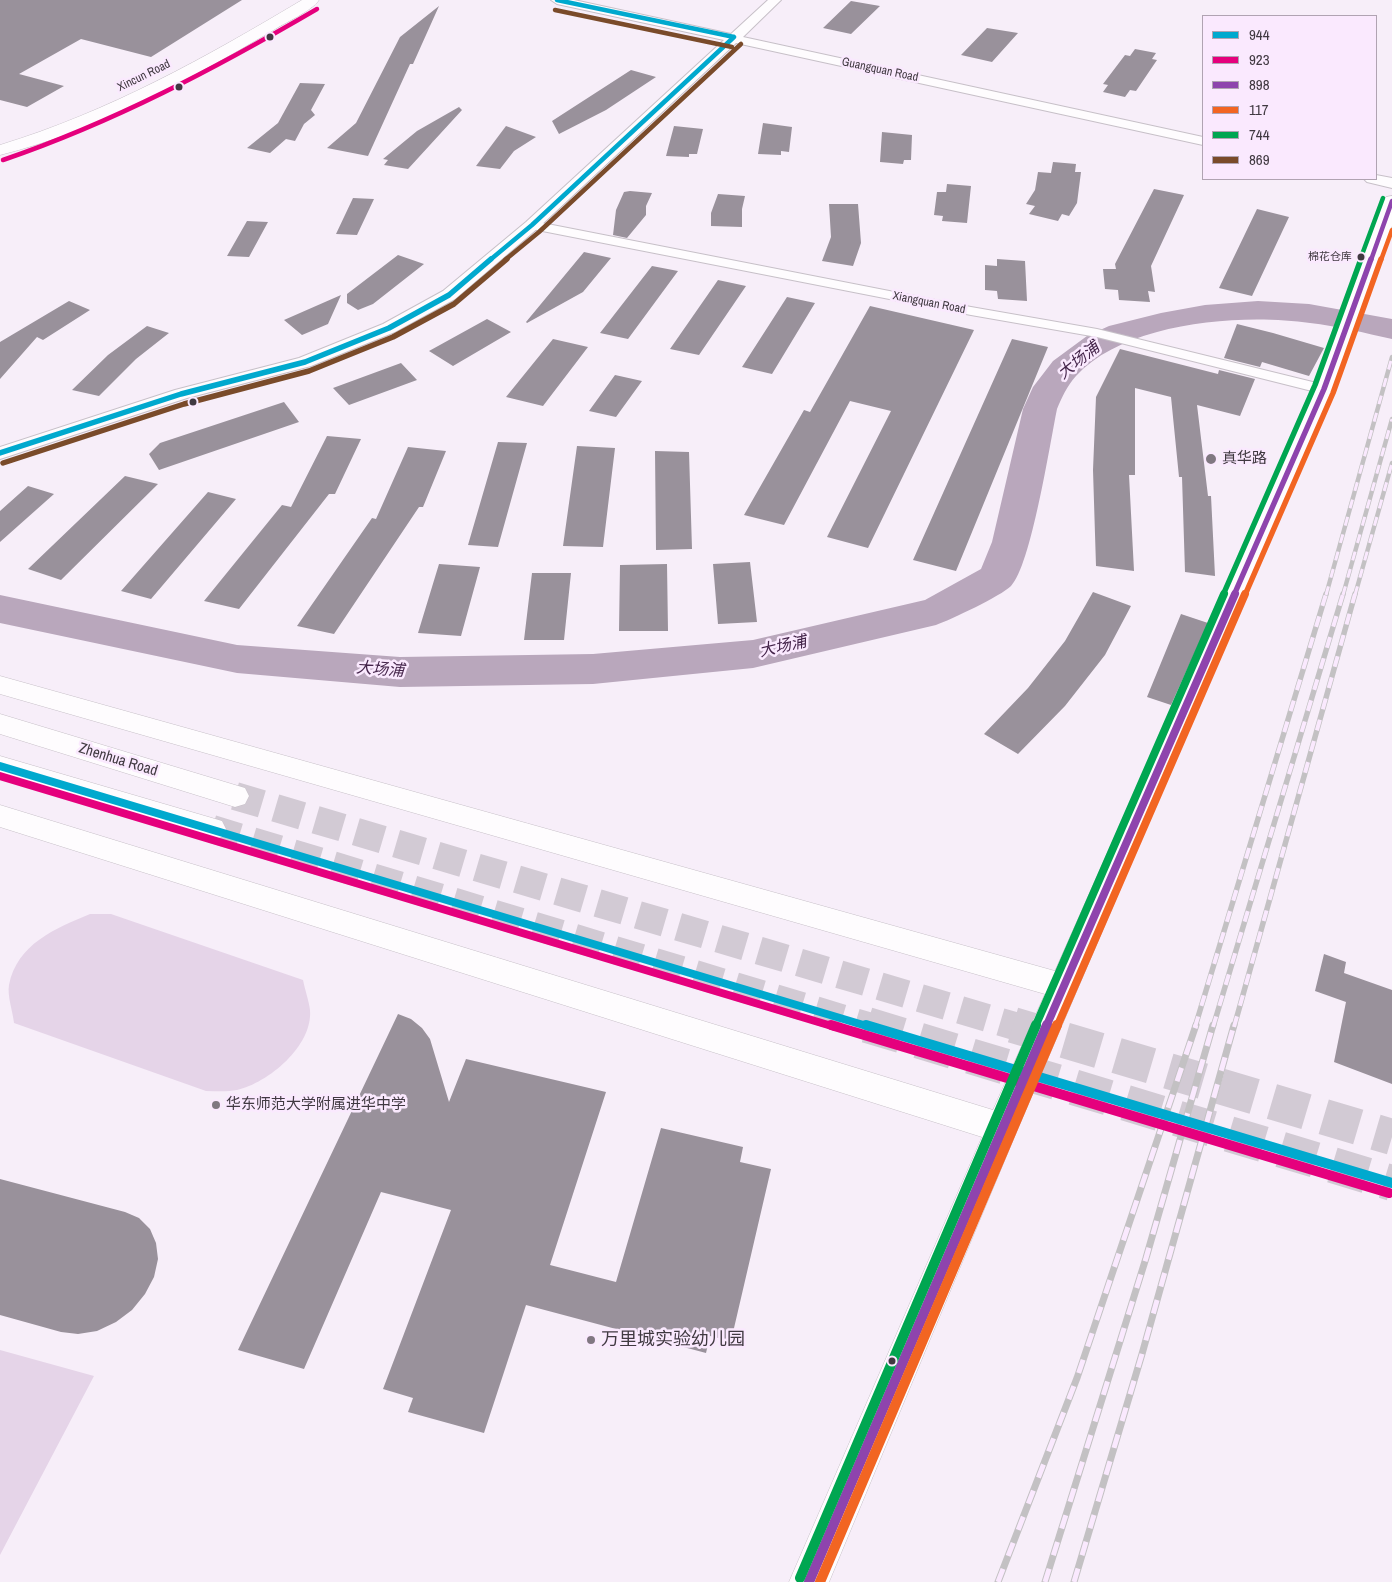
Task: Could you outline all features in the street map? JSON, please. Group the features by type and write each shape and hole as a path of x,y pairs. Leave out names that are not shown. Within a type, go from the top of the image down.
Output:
{"main road":[{"name":"Xincun Road","path":"0,150 37,140 145,96 258,33 312,0"},
{"path":"47,118 65,112"},
{"path":"0,134 19,128"},
{"path":"810,1582 1002,1128 1324,389 1392,201"},
{"path":"0,685 1064,986"},
{"name":"Zhenhua Road","path":"0,724 235,796"},
{"path":"0,766 212,830"},
{"path":"0,816 1002,1128"}],"street":[{"name":"Guangquan Road","path":"557,0 1202,141"},
{"path":"0,453 181,394 306,362 389,328 450,294 532,224 775,0"},
{"path":"1377,180 1392,183"},
{"name":"Xiangquan Road","path":"532,224 962,309 1097,333 1324,389"}],"shaded area":[{"path":"90,914 111,914 303,980 310,1010 309,1023 304,1037 286,1061 262,1080 237,1090 206,1091 14,1023 9,999 9,985 13,971 20,959 40,939 64,925"},
{"path":"0,1350 94,1376 0,1555"}],"building":[{"path":"0,0 242,0 151,57 81,39 19,74 64,86 27,107 0,100"},
{"path":"851,1 880,6 851,34 823,28"},
{"path":"439,6 368,156 327,148 356,123 400,37"},
{"path":"987,28 1018,33 992,62 961,55"},
{"path":"1135,49 1156,53 1152,59 1157,60 1136,91 1130,90 1125,97 1103,92 1108,85 1103,84 1125,55 1130,56"},
{"path":"631,70 656,77 606,110 559,134 552,121"},
{"path":"300,83 325,84 311,110 315,115 304,124 295,141 286,139 270,153 247,148 278,123"},
{"path":"459,107 462,110 408,169 384,165 388,160 383,159 417,131"},
{"path":"763,123 792,127 789,152 781,151 781,155 758,154"},
{"path":"506,126 536,137 514,151 500,169 476,166"},
{"path":"674,126 703,129 697,154 689,154 689,157 666,156"},
{"path":"882,132 912,135 911,160 904,160 903,164 880,162"},
{"path":"1053,162 1076,164 1075,172 1081,172 1077,203 1069,216 1062,214 1058,221 1029,214 1035,206 1026,204 1035,190 1038,172 1051,173"},
{"path":"947,184 971,186 967,223 942,221 943,216 934,215 937,192 946,192"},
{"path":"1154,189 1184,195 1151,266 1155,292 1148,291 1150,302 1119,300 1118,290 1105,289 1103,269 1116,269 1115,264"},
{"path":"624,192 652,193 646,206 646,215 627,238 613,235 616,210"},
{"path":"718,194 745,196 742,209 742,227 711,226 711,213"},
{"path":"353,198 374,199 357,235 336,234"},
{"path":"829,204 858,204 861,243 853,266 822,261 831,237"},
{"path":"1257,209 1289,217 1252,296 1219,288"},
{"path":"247,221 268,222 249,257 227,256"},
{"path":"584,252 611,258 583,292 527,323 526,322"},
{"path":"398,255 424,264 373,304 358,310 347,303 347,294"},
{"path":"997,259 1025,261 1027,301 998,299 997,291 985,290 985,265 997,266"},
{"path":"652,266 678,271 628,339 600,333"},
{"path":"718,280 746,286 699,355 670,349"},
{"path":"341,295 328,324 302,335 284,320"},
{"path":"787,297 815,303 772,374 742,367"},
{"path":"69,301 90,310 43,340 37,337 0,379 0,342"},
{"path":"870,306 974,330 868,548 827,537 891,411 850,401 784,525 744,515 804,410 810,412"},
{"path":"487,319 511,332 453,366 429,351"},
{"path":"1237,324 1324,348 1309,376 1262,362 1260,367 1224,358"},
{"path":"147,326 169,333 136,359 99,396 72,390 108,355"},
{"path":"553,339 588,347 543,406 506,397"},
{"path":"1012,339 1048,347 956,571 913,560"},
{"path":"1120,349 1218,374 1219,370 1255,379 1240,416 1197,405 1208,496 1211,496 1215,576 1185,572 1182,477 1179,477 1171,397 1135,388 1135,475 1129,475 1134,571 1096,566 1093,470 1096,397"},
{"path":"401,363 417,380 349,405 333,388"},
{"path":"615,375 642,381 616,417 589,411"},
{"path":"284,402 299,422 159,470 149,454 160,443"},
{"path":"327,436 361,439 335,494 329,494 239,609 204,601 282,505 291,507"},
{"path":"498,442 527,443 498,547 468,545"},
{"path":"577,446 615,448 603,547 563,546"},
{"path":"408,447 446,451 423,507 419,507 334,634 297,626 372,518 376,519"},
{"path":"655,451 689,452 692,549 656,550"},
{"path":"125,476 158,484 61,580 28,569"},
{"path":"28,486 54,494 0,542 0,511"},
{"path":"208,492 236,499 151,599 121,591"},
{"path":"750,562 757,622 718,624 713,564"},
{"path":"439,564 480,567 461,636 418,633"},
{"path":"667,564 668,631 619,631 620,565"},
{"path":"532,573 571,573 564,640 524,640"},
{"path":"1093,592 1131,606 1105,655 1065,706 1018,754 984,734 1028,688 1065,641"},
{"path":"1181,614 1208,623 1171,705 1147,697"},
{"path":"1324,954 1346,962 1344,973 1392,990 1392,1084 1334,1062 1346,1002 1315,991"},
{"path":"398,1014 411,1019 422,1028 430,1039 449,1102 466,1059 606,1092 550,1265 616,1282 661,1128 743,1147 740,1162 771,1169 731,1341 710,1336 706,1353 526,1305 484,1433 408,1412 413,1398 383,1389 451,1210 381,1192 304,1369 238,1350"},
{"path":"0,1179 125,1212 139,1218 150,1229 156,1243 158,1259 154,1277 145,1294 132,1310 116,1322 97,1331 78,1334 61,1332 0,1315"}],"waterway":[{"name":"大场浦","path":"0,609 237,659 400,672 593,669 753,654 936,611 997,577 1011,542 1040,409 1050,387 1065,368 1098,343 1120,333 1161,322 1205,314 1258,310 1309,313 1392,329"}],"tunnel":[{"path":"235,796 1018,1027"},
{"path":"212,829 871,1027"},
{"path":"867,1025 1392,1183"},
{"path":"1013,1025 1392,1137"}],"railway":[{"path":"1326,595 1392,357"},
{"path":"1343,595 1392,419"},
{"path":"1355,595 1392,463"},
{"path":"1195,1027 1326,594"},
{"path":"1213,1027 1343,594"},
{"path":"1234,1027 1355,594"},
{"path":"998,1582 1077,1378 1196,1025"},
{"path":"1045,1582 1146,1258 1213,1025"},
{"path":"1074,1582 1142,1354 1234,1025"}],"transit line":[{"name":"944","path":"557,0 734,37"},
{"name":"923","path":"3,160 45,146 125,113 203,74 317,9"},
{"name":"869","path":"555,10 732,47"},
{"name":"944","path":"0,453 181,394 305,362 389,328 449,295 532,225 734,37"},
{"name":"869","path":"3,463 184,404 309,371 393,337 454,304 539,232 741,44"},
{"name":"744","path":"800,1578 993,1124 1315,385 1383,198"},
{"name":"898","path":"809,1582 1002,1128 1324,389 1392,201"},
{"name":"117","path":"820,1582 1011,1132 1333,393 1392,230"},
{"name":"944","path":"0,766 1392,1183"},
{"name":"923","path":"0,776 1389,1193"}],"place":[{"name":"棉花仓库","path":"1361,257"},
{"name":"真华路","path":"1211,459"},
{"name":"华东师范大学附属进华中学","path":"216,1105"},
{"name":"万里城实验幼儿园","path":"591,1340"}]}
